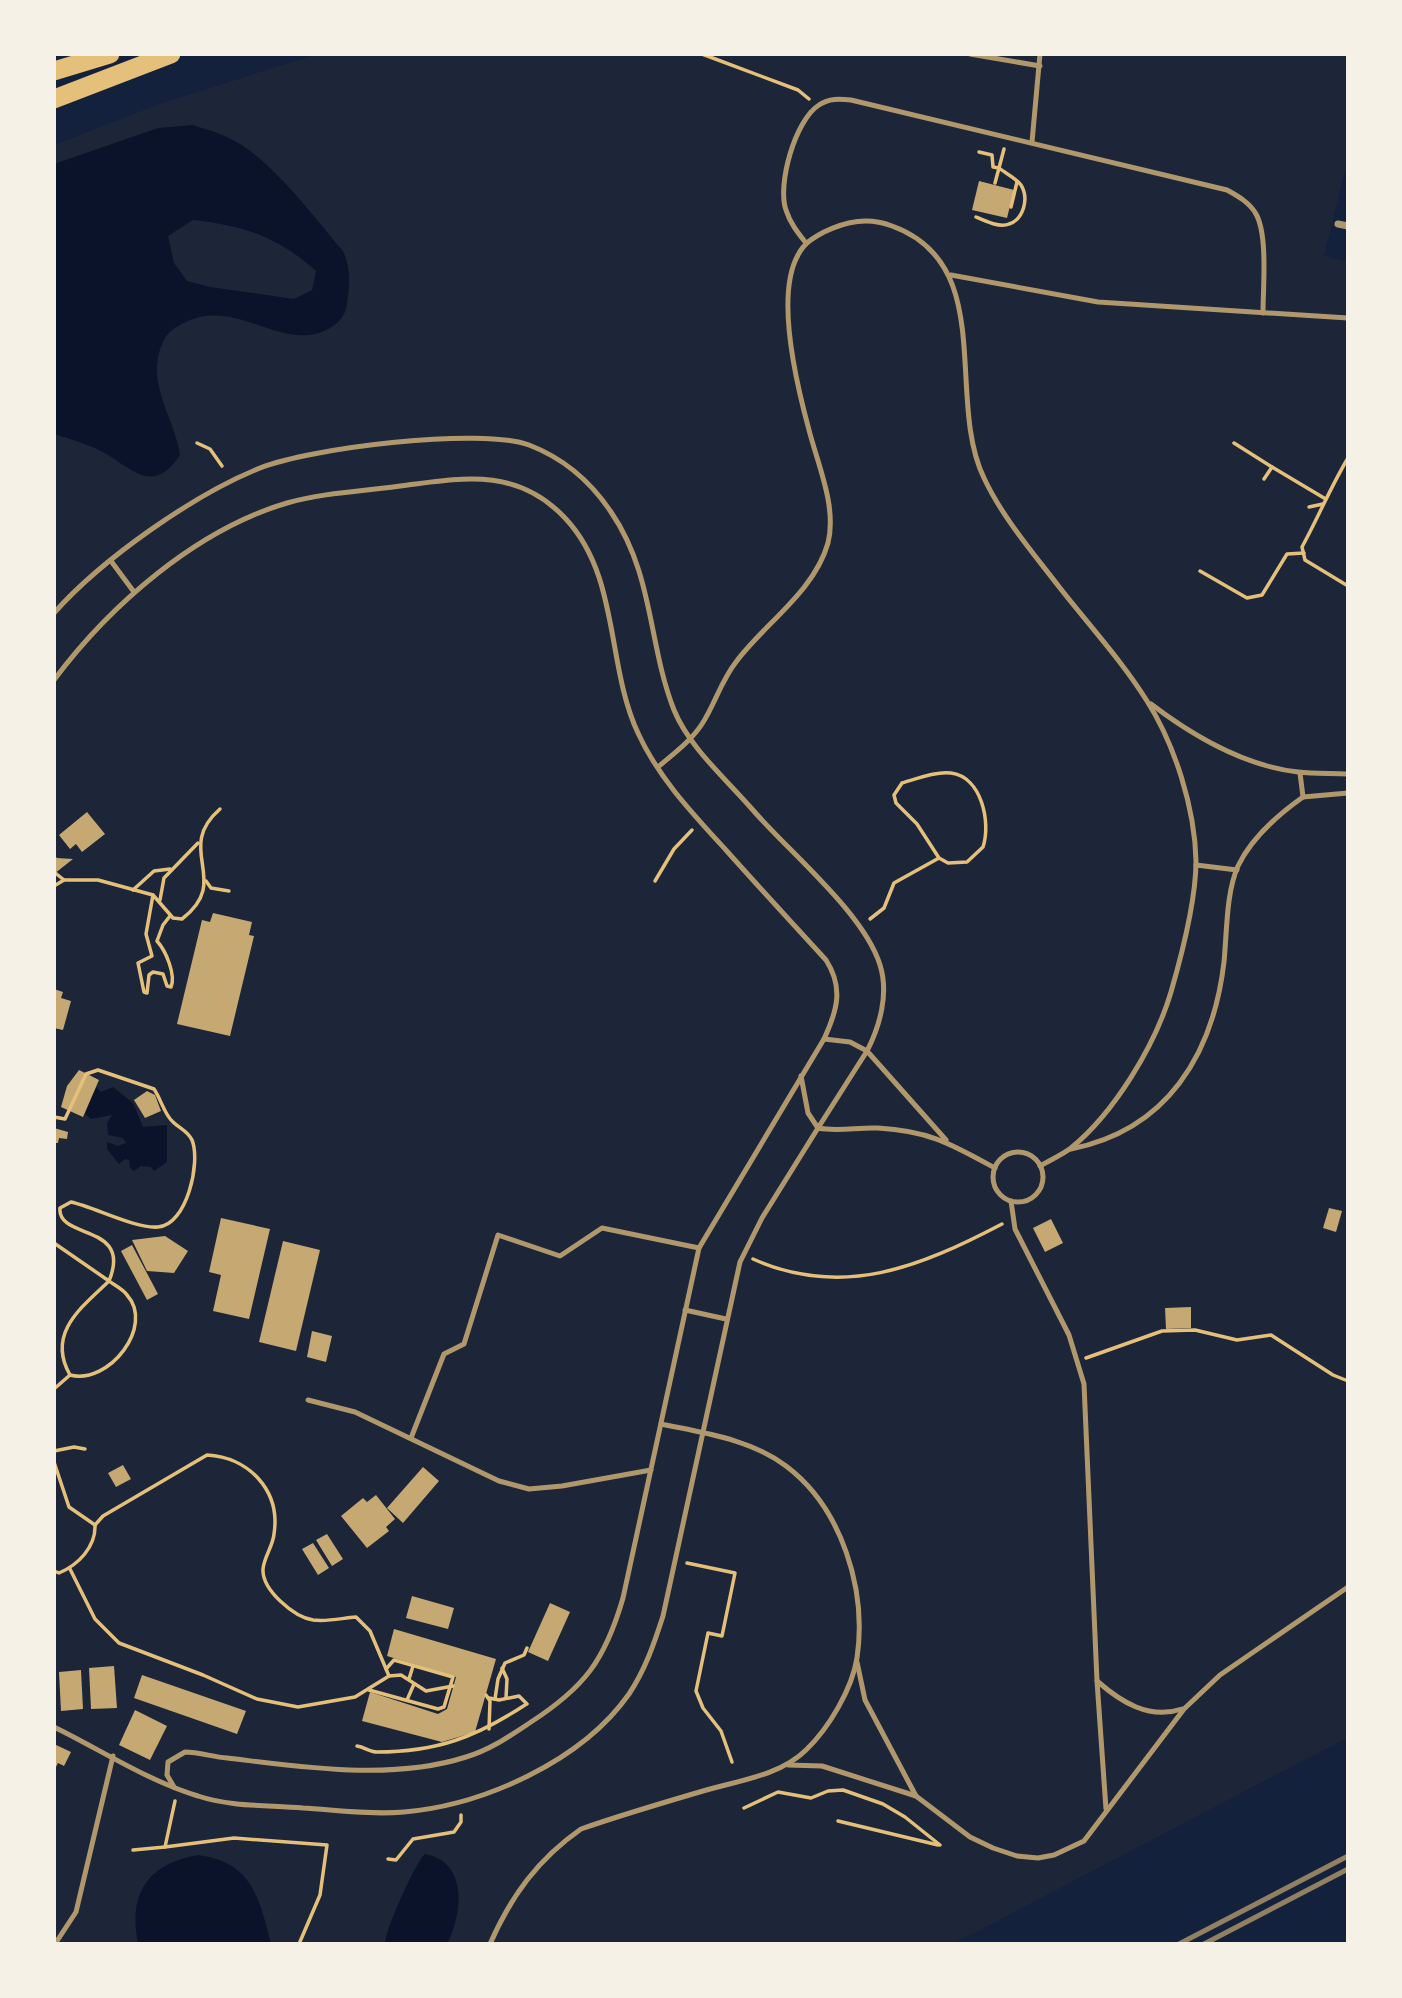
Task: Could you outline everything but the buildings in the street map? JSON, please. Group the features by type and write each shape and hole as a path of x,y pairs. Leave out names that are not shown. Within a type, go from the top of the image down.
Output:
{"highway":[{"path":"54,71 110,54"},
{"path":"54,99 171,54"}],"street":[{"path":"1338,224 1348,226"}],"lane":[{"path":"970,54 1040,66"},
{"path":"1032,142 1040,54"},
{"path":"806,243 795,230 786,210 784,182 789,157 816,107 834,99 851,100 1007,135 1227,190 1243,200 1256,214 1261,229 1263,313"},
{"path":"658,768 691,738 704,720 733,666 808,582 822,561 830,538 830,514 794,357 789,307 793,266 806,243 836,227 858,220 880,222 905,232 926,245 951,275 959,304 969,435 985,482 1032,551 1149,703 1183,785 1193,825 1196,865 1183,943 1163,1017 1129,1079 1070,1149"},
{"path":"951,275 1098,302 1348,318"},
{"path":"54,613 111,561 164,522 231,482 281,460 354,448 456,439 507,440 526,444 560,460 589,483 611,512 627,540 643,583 669,696 682,726 859,928 876,955 883,980 879,1024 867,1051 762,1218 744,1254 726,1319 675,1561 652,1649 641,1674 616,1710 587,1738 511,1784 460,1802 402,1812 343,1811 212,1800 174,1787 54,1727"},
{"path":"54,680 81,644 134,592 175,561 217,536 288,503 469,477 501,481 545,502 564,517 583,545 608,611 629,711 658,768 700,822 833,971 838,1003 824,1039 699,1248 623,1598 608,1644 587,1678 556,1706 498,1744 465,1758 439,1764 376,1770 185,1752 168,1762 167,1775 174,1787"},
{"path":"111,561 134,592"},
{"path":"1149,703 1208,741 1260,763 1300,772 1348,774"},
{"path":"1300,772 1303,797"},
{"path":"1040,1166 1070,1149 1114,1138 1135,1126 1176,1089 1192,1068 1205,1042 1220,990 1237,870 1259,837 1303,797 1348,793"},
{"path":"1196,865 1237,870"},
{"path":"824,1039 850,1042 867,1051 946,1140"},
{"path":"801,1076 808,1113 818,1128 832,1131 898,1129 946,1140 995,1168"},
{"path":"1013,1153 1028,1154 1040,1166 1042,1182 1034,1196 1019,1202 1011,1201 1004,1198 994,1185 995,1168 999,1161 1013,1153"},
{"path":"1011,1201 1021,1245 1069,1335 1084,1384 1097,1681 1106,1809"},
{"path":"411,1438 444,1354 464,1344 498,1235 560,1256 602,1228 699,1248"},
{"path":"685,1310 726,1319"},
{"path":"308,1400 355,1412 499,1481 529,1489 562,1486 651,1470"},
{"path":"661,1424 738,1441 770,1455 797,1476 822,1503 841,1539 855,1587 857,1659 865,1700 916,1796"},
{"path":"785,1765 822,1766 916,1796 970,1837 1017,1856 1054,1856 1084,1841 1184,1709 1220,1675 1348,1587"},
{"path":"490,1944 525,1879 554,1848 581,1829 785,1765 805,1752 835,1711 857,1659"},
{"path":"1097,1681 1129,1705 1159,1713 1184,1709"},
{"path":"55,1944 76,1912 113,1756"}],"path":[{"path":"702,54 798,90 816,107"},
{"path":"995,183 1007,135"},
{"path":"976,217 1002,225 1014,221 1025,202 1017,181 999,168 993,167 992,155 979,152"},
{"path":"1012,207 1017,181"},
{"path":"197,443 210,449 222,466"},
{"path":"1234,443 1324,498"},
{"path":"1348,458 1324,498 1302,547 1305,560 1348,586"},
{"path":"1264,479 1272,467"},
{"path":"1309,507 1323,504"},
{"path":"1200,571 1247,597 1262,594 1287,554 1304,553"},
{"path":"859,928 884,908 894,883 939,858 958,864 974,859 983,847 987,828 984,809 965,779 949,773 902,783 894,795 896,803 917,824 939,858"},
{"path":"206,881 200,903 182,919 170,916 162,909 160,901 164,878 198,843 209,819 220,809"},
{"path":"655,881 674,849 700,822"},
{"path":"198,843 206,881 211,888 229,891"},
{"path":"133,890 154,871 172,869"},
{"path":"54,872 64,880"},
{"path":"54,886 64,880 98,880 153,895 160,901"},
{"path":"153,895 146,934 152,956 138,963 144,992 147,993 149,975 153,972 163,974 167,986 172,984 165,952 157,941 170,916"},
{"path":"54,1117 65,1119 86,1073 98,1070 154,1089 169,1118 192,1139 192,1170 186,1202 178,1216 166,1225 146,1225 71,1202 60,1208 60,1215 66,1224 98,1236 110,1249 114,1260 109,1281 75,1312 66,1325 62,1353 70,1375"},
{"path":"744,1254 807,1276 840,1279 872,1276 924,1260 1013,1218"},
{"path":"54,1243 127,1295 134,1307 130,1338 123,1352 105,1370 89,1377 70,1375 54,1389"},
{"path":"1079,1361 1162,1331 1195,1330 1237,1340 1271,1335 1333,1375 1348,1381"},
{"path":"54,1451 85,1448"},
{"path":"54,1571 59,1573 70,1569 92,1545 95,1525 103,1516 207,1455 222,1455 253,1471 263,1484 275,1517 271,1548 263,1566 263,1576 270,1589 293,1611 311,1620 356,1618 370,1631 389,1676"},
{"path":"54,1462 69,1507 95,1525"},
{"path":"675,1561 735,1573 722,1636 708,1633 696,1681 699,1700 721,1731 732,1762"},
{"path":"70,1569 86,1605 104,1631 136,1652 203,1675 257,1699 298,1707 355,1697 389,1676 401,1675 426,1692 452,1686"},
{"path":"489,1729 490,1697 502,1668 510,1658 524,1654 527,1648"},
{"path":"369,1690 438,1709 444,1707 453,1677 394,1660 386,1669"},
{"path":"409,1679 413,1666"},
{"path":"502,1668 507,1679 506,1698"},
{"path":"407,1700 414,1684"},
{"path":"357,1746 372,1752 424,1749 464,1739 489,1729 526,1705 519,1696 490,1697"},
{"path":"744,1808 778,1792 811,1798 828,1791 843,1790 883,1804 905,1817 940,1845 838,1821"},
{"path":"165,1847 175,1801"},
{"path":"388,1859 396,1860 413,1839 454,1832 461,1822 460,1802"},
{"path":"133,1850 234,1838 327,1845 320,1895 299,1944"}],"shaded area":[{"path":"317,54 1348,54 1348,158 1324,256 1348,262 1348,1737 953,1944 54,1944 54,145 160,104"},
{"path":"193,125 229,138 260,159 290,188 343,251 349,270 349,283 342,318 330,328 312,334 295,335 224,316 205,316 186,322 170,332 158,357 157,371 162,400 180,455 159,475 149,476 130,469 97,449 54,434 54,164 158,128","holes":["193,220 244,230 288,249 316,271 312,290 294,299 210,287 187,281 174,263 168,236"]},
{"path":"96,1087 101,1092 113,1087 133,1103 143,1127 167,1125 167,1162 154,1171 151,1167 141,1166 134,1171 130,1168 129,1160 125,1159 119,1164 107,1149 107,1142 118,1146 126,1143 123,1138 108,1135 107,1123 112,1115 91,1119 85,1114"},
{"path":"425,1854 439,1859 449,1867 455,1878 458,1905 447,1944 385,1944 401,1897"},
{"path":"198,1855 230,1865 242,1874 257,1897 271,1944 138,1944 136,1910 145,1884 166,1866"}],"railway":[{"path":"1179,1944 1348,1856"},
{"path":"1204,1944 1348,1869"}]}
